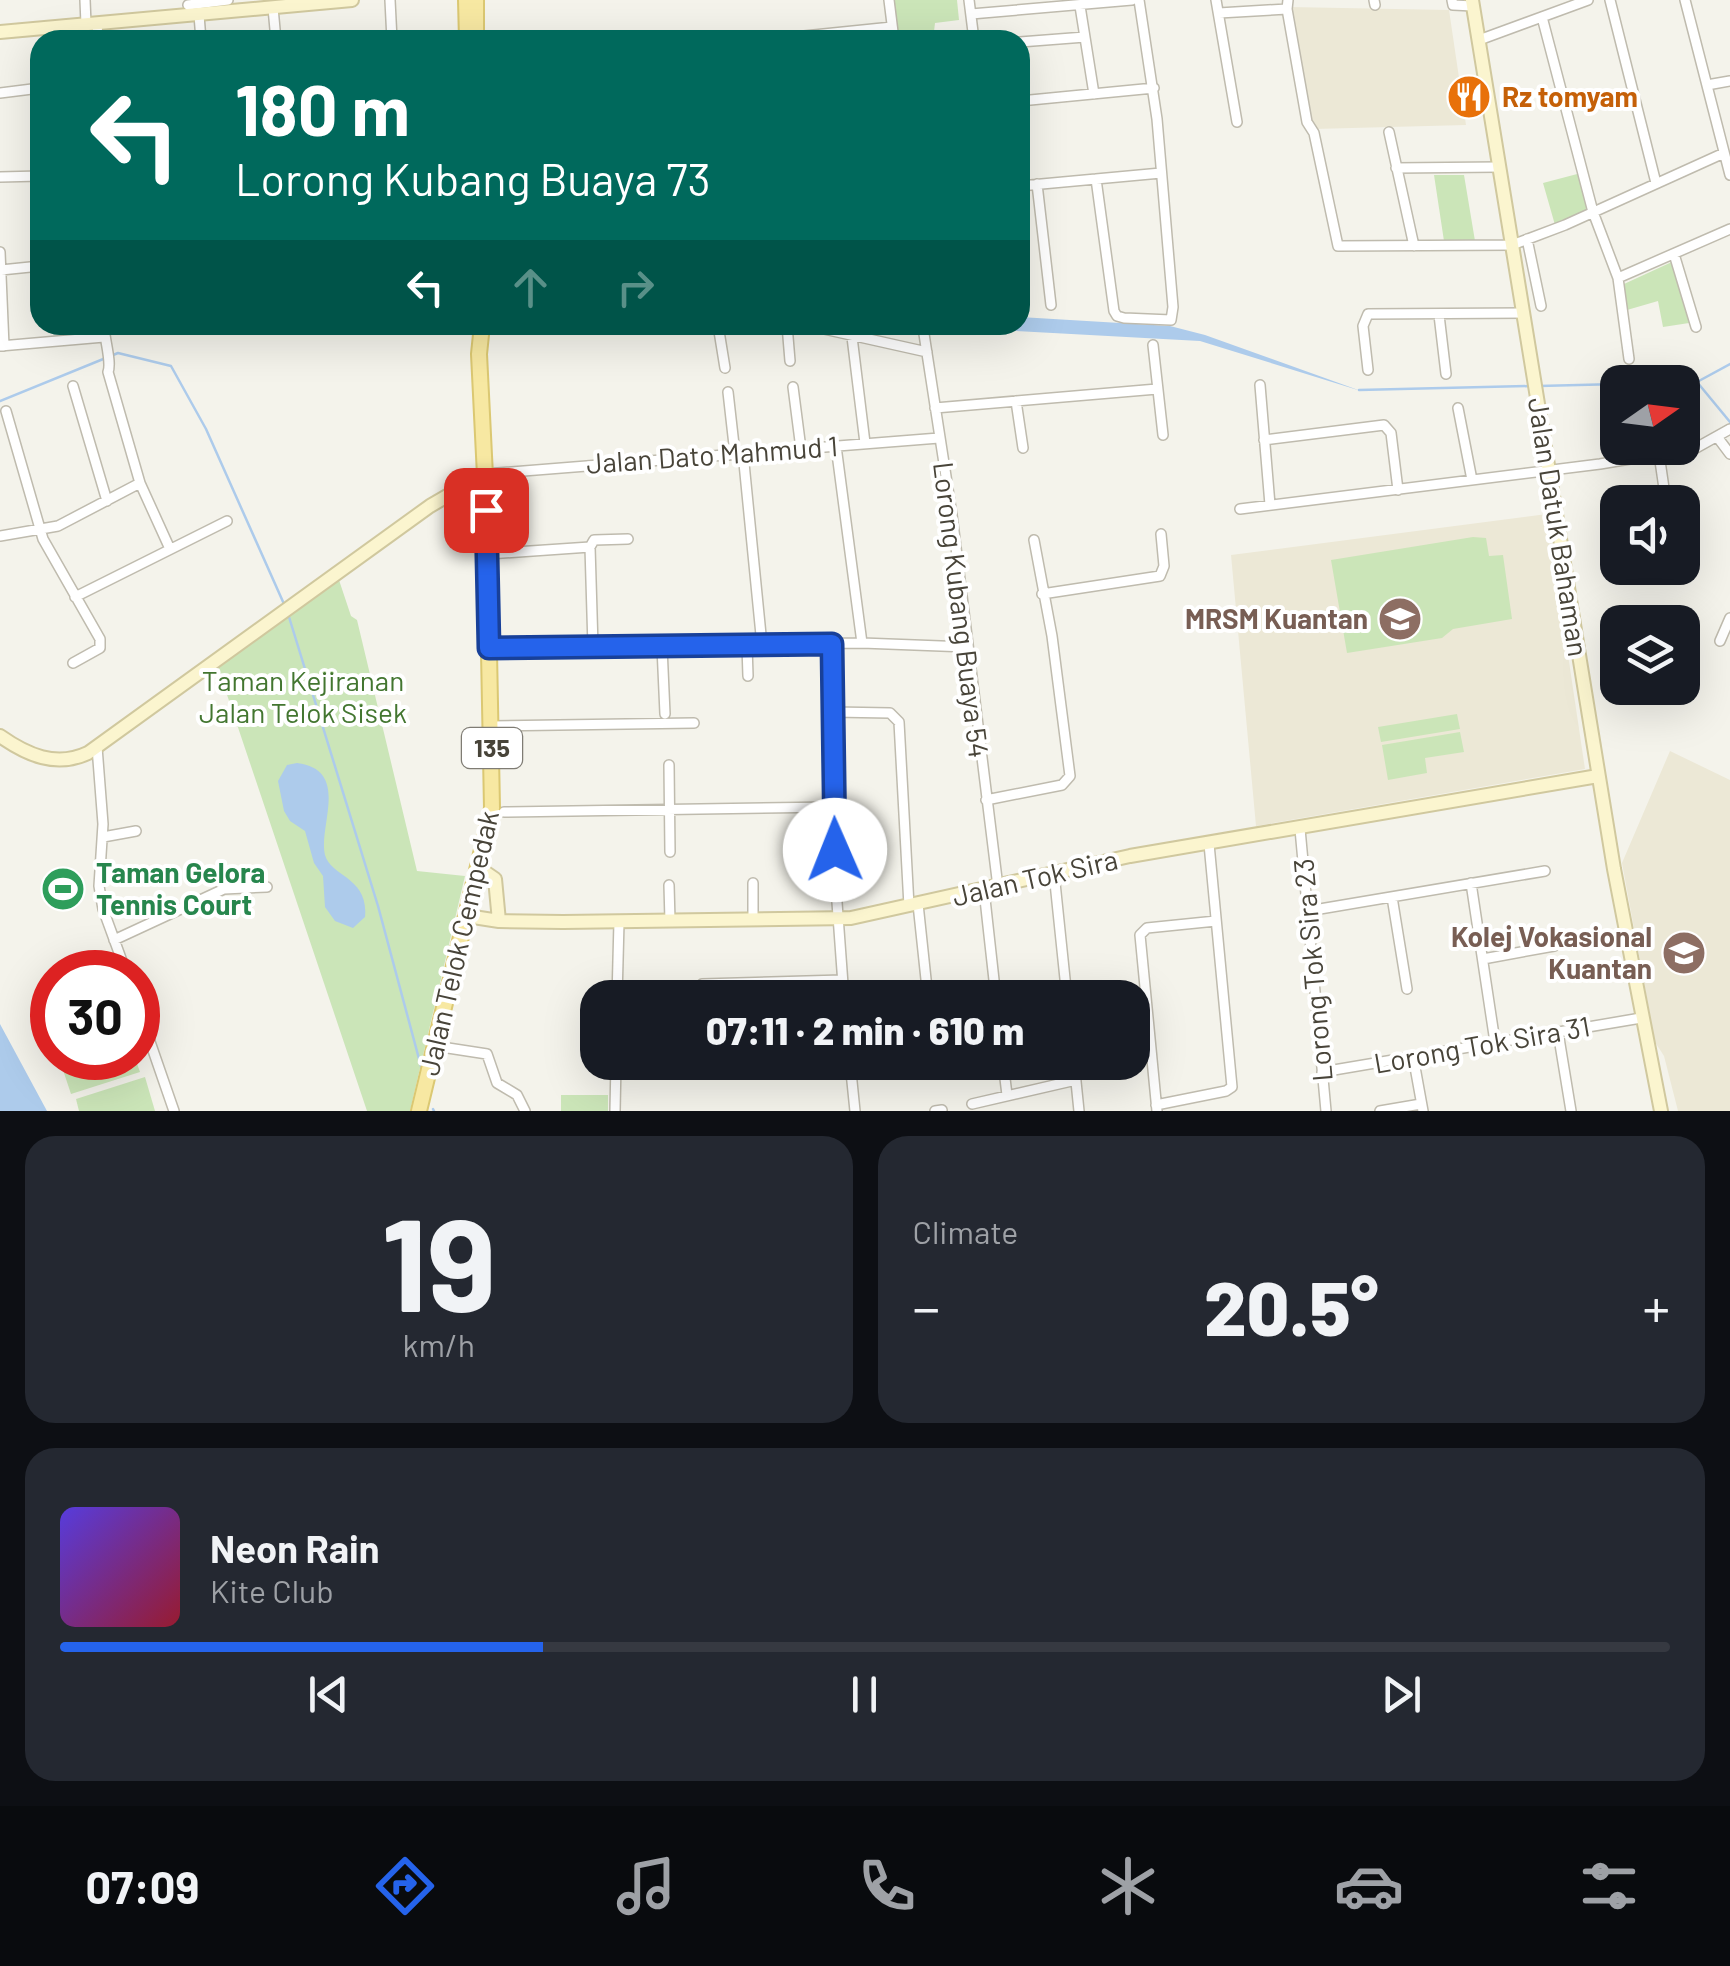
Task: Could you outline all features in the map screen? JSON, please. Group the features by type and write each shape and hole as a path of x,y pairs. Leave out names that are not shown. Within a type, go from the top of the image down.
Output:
{"main road":[{"path":"453,0 467,30"},
{"path":"466,0 469,30"},
{"path":"471,30 476,0"},
{"name":"Jalan Telok Cempedak","path":"419,1111 492,808 486,474 475,335"},
{"name":"Jalan Telok Cempedak","path":"479,354 481,335"}],"street":[{"path":"85,0 94,30"},
{"path":"0,32 92,24 228,0"},
{"path":"191,9 273,8 349,0"},
{"path":"390,0 392,30"},
{"path":"889,0 892,30"},
{"path":"970,0 973,30"},
{"path":"971,14 1022,5 1080,6 1132,0"},
{"path":"1096,178 1114,311 1124,318 1173,317 1154,88 1139,0"},
{"path":"1216,0 1238,122"},
{"path":"1479,40 1542,17 1561,5 1588,0"},
{"path":"1610,0 1656,184"},
{"path":"1685,0 1730,175"},
{"path":"1453,2 1473,3"},
{"name":"Jalan Datuk Bahaman","path":"1473,3 1598,776 1661,1111"},
{"path":"1219,13 1288,4 1307,122 1314,133 1338,246 1512,244 1724,153"},
{"path":"1080,6 1094,94"},
{"path":"273,8 275,30"},
{"path":"1542,17 1594,212 1618,278 1629,359"},
{"path":"863,30 892,27"},
{"path":"1030,41 1085,37"},
{"path":"1707,85 1730,81"},
{"path":"1030,100 1154,88"},
{"path":"0,93 30,89"},
{"path":"1389,132 1414,246"},
{"path":"1396,168 1500,167"},
{"path":"1030,185 1161,173"},
{"path":"0,177 30,176"},
{"path":"1036,184 1051,305"},
{"path":"1618,278 1730,229"},
{"path":"1527,240 1538,303 1542,306"},
{"path":"0,252 2,346 104,337 108,372 140,483 170,550"},
{"path":"1674,254 1696,327"},
{"path":"1,270 30,267"},
{"path":"1368,370 1363,326 1368,314 1524,313"},
{"path":"1439,316 1446,374"},
{"path":"720,335 725,368"},
{"path":"788,335 790,361"},
{"path":"848,335 927,352"},
{"name":"Lorong Kubang Buaya 54","path":"924,335 986,800 995,980"},
{"path":"852,336 865,444"},
{"path":"1152,345 1163,435"},
{"path":"1260,385 1270,504"},
{"path":"73,386 107,501"},
{"path":"793,387 801,449"},
{"path":"935,408 1158,389"},
{"path":"728,392 762,645"},
{"path":"1016,400 1023,448"},
{"path":"1458,408 1472,480"},
{"path":"6,411 41,531 101,644 72,662"},
{"path":"1264,440 1384,425 1390,433 1398,490"},
{"path":"1700,446 1730,429"},
{"name":"Jalan Dato Mahmud 1","path":"486,474 940,438"},
{"path":"1718,438 1730,454"},
{"path":"836,446 862,642"},
{"path":"1240,508 1600,463"},
{"path":"0,736 34,755 53,760 72,760 97,747 430,506 486,474"},
{"path":"0,536 41,531 65,523 140,483"},
{"path":"75,597 226,521"},
{"path":"1042,594 1160,576 1164,566 1160,534"},
{"path":"593,647 590,548 594,540 628,539"},
{"path":"986,800 1062,785 1070,776 1052,636 1034,540"},
{"path":"488,554 590,548"},
{"path":"1720,641 1730,618"},
{"path":"489,648 862,642 967,647"},
{"path":"832,644 837,919 842,980"},
{"path":"662,646 665,714"},
{"path":"747,646 748,676"},
{"path":"834,712 890,712 899,722 914,905 925,980"},
{"path":"492,726 694,724"},
{"path":"97,747 103,837 99,886 118,950"},
{"path":"669,765 670,852"},
{"name":"Jalan Tok Sira","path":"467,916 499,921 619,922 837,919 1054,873 1598,776"},
{"path":"504,812 834,806"},
{"name":"Lorong Tok Sira 23","path":"1300,829 1326,1111"},
{"path":"103,837 136,831"},
{"path":"1209,844 1232,1087 1226,1092 1157,1108 1140,936 1146,928 1216,920"},
{"path":"479,868 495,879 499,921"},
{"path":"1308,911 1544,871"},
{"path":"1054,873 1065,980"},
{"path":"753,883 753,920"},
{"path":"1471,883 1496,1042"},
{"path":"669,885 670,921"},
{"path":"114,940 224,888 267,887"},
{"path":"1392,896 1407,988"},
{"path":"617,980 619,922"},
{"path":"1483,959 1554,946"},
{"name":"Lorong Tok Sira 31","path":"1322,1072 1642,1018"},
{"path":"1558,1032 1572,1111"},
{"path":"435,1046 487,1054 497,1082 517,1095 524,1111"},
{"path":"1380,1111 1422,1107 1414,1056"},
{"path":"160,1071 174,1111"},
{"path":"614,1111 615,1080"},
{"path":"852,1080 855,1111"},
{"path":"1006,1080 1007,1095"},
{"path":"972,1104 1076,1080 1079,1111"}],"shaded area":[{"path":"1289,7 1449,10 1466,125 1314,129"},
{"name":"MRSM Kuantan","path":"1547,514 1585,769 1256,826 1231,555"},
{"name":"Kolej Vokasional Kuantan","path":"1670,751 1730,780 1730,1111 1678,1111 1664,1056 1655,1042 1622,863"}],"green space":[{"path":"893,0 957,0 959,20 935,23 934,30 897,30"},
{"path":"1581,173 1590,210 1555,225 1543,183"},
{"path":"1434,175 1464,175 1475,241 1444,241"},
{"path":"1674,261 1689,323 1663,327 1658,301 1627,310 1624,284"},
{"path":"1486,538 1489,556 1503,555 1512,619 1453,629 1442,638 1347,653 1331,560"},
{"name":"Taman Kejiranan Jalan Telok Sisek","path":"338,577 351,616 357,620 417,871 465,876 410,1111 367,1111 217,665"},
{"path":"1457,714 1460,729 1381,742 1378,727"},
{"path":"1460,732 1464,752 1425,758 1427,773 1388,780 1382,745"},
{"path":"66,1080 115,1080 71,1094"},
{"path":"146,1080 155,1111 79,1111 76,1099"},
{"path":"561,1095 608,1095 608,1111 561,1111"}],"water":[{"path":"1030,318 1170,326 1361,391 1200,341 1030,332"},
{"path":"297,763 323,776 328,788 325,855 356,886 365,904 365,917 353,928 335,921 325,907 323,876 314,863 305,831 290,821 284,811 278,781 287,765"},
{"path":"0,1024 47,1111 0,1111"}],"waterway":[{"path":"0,401 118,353 171,366 206,429 284,604"},
{"path":"1700,380 1730,364"},
{"path":"1539,386 1600,384"},
{"path":"1359,390 1531,386"},
{"path":"1700,386 1730,422"},
{"path":"289,617 378,906 422,1070"}],"place":[{"name":"Rz tomyam","path":"1469,97"},
{"name":"MRSM Kuantan","path":"1400,619"},
{"name":"Taman Gelora Tennis Court","path":"63,889"},
{"name":"Kolej Vokasional Kuantan","path":"1684,953"}],"route":[{"path":"486,510 489,648 832,644 835,850"}]}
